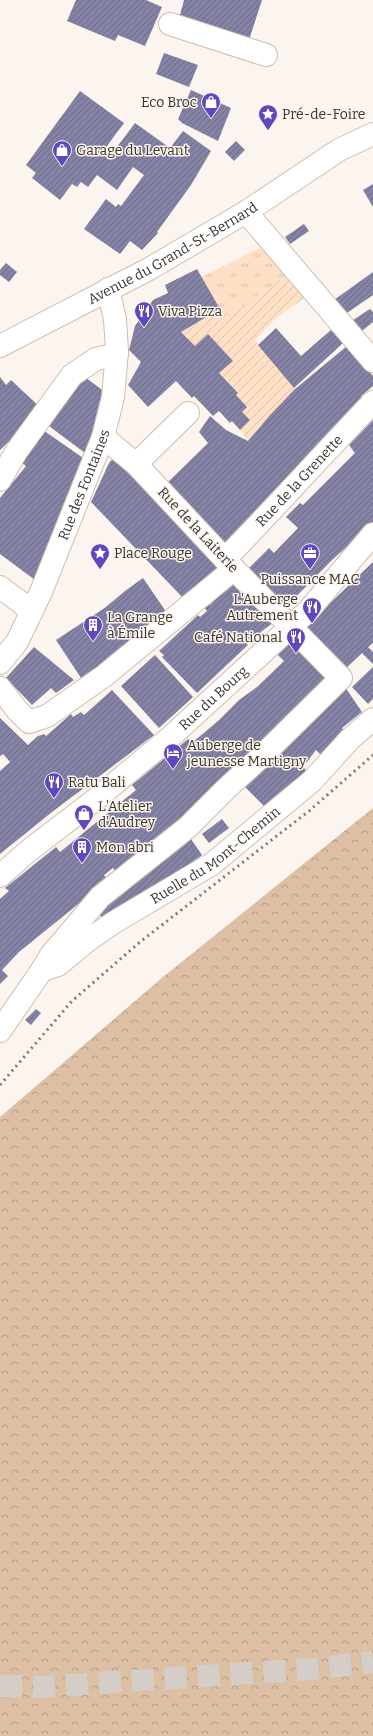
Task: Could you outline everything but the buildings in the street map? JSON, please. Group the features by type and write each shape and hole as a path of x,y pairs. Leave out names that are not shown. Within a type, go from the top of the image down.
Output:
{"street":[{"path":"170,24 266,55"},
{"name":"Avenue du Grand-St-Bernard","path":"339,150 373,118"},
{"name":"Avenue du Grand-St-Bernard","path":"0,346 149,269 246,212 339,150 373,134"},
{"path":"246,212 373,361"},
{"name":"Rue des Fontaines","path":"0,663 17,642 41,592 103,437 113,397 117,354 115,319 108,289"},
{"path":"0,480 16,452 72,375 96,359 117,354"},
{"name":"Rue de la Grenette","path":"0,688 17,710 29,722 47,716 104,676 229,564 290,490 373,402"},
{"path":"136,464 188,413"},
{"name":"Rue de la Laiterie","path":"103,437 136,464 229,564 291,626"},
{"name":"Rue du Bourg","path":"0,876 27,852 91,803 166,741 308,611 373,534"},
{"path":"0,587 32,611"},
{"path":"0,1031 51,955 100,897 188,827 341,678 291,626"},
{"name":"Ruelle du Mont-Chemin","path":"42,970 58,965 87,941 113,923 212,864 312,781 350,739 373,720"}],"green space":[{"path":"264,246 290,273 232,314 220,309 201,277"},
{"path":"290,273 307,296 275,319 255,340 295,389 248,441 240,430 250,420 242,412 236,395 238,393 219,373 232,361 195,346 181,332 220,309 232,314"},
{"path":"373,808 373,1736 0,1736 0,1117 163,977"}],"tunnel":[{"path":"0,1686 39,1687 311,1669 373,1662"}],"railway":[{"path":"0,1085 72,1001 140,942 309,811 373,755"}],"place":[{"name":"Eco Broc","path":"211,119"},
{"name":"Pré-de-Foire","path":"268,131"},
{"name":"Garage du Levant","path":"62,167"},
{"name":"Viva Pizza","path":"144,328"},
{"name":"Place Rouge","path":"100,570"},
{"name":"Puissance MAC","path":"310,570"},
{"name":"L'Auberge Autrement","path":"312,624"},
{"name":"La Grange à Émile","path":"93,642"},
{"name":"Café National","path":"296,654"},
{"name":"Auberge de jeunesse Martigny","path":"173,770"},
{"name":"Ratu Bali","path":"54,799"},
{"name":"L'Atelier d'Audrey","path":"84,831"},
{"name":"Mon abri","path":"82,864"}]}
